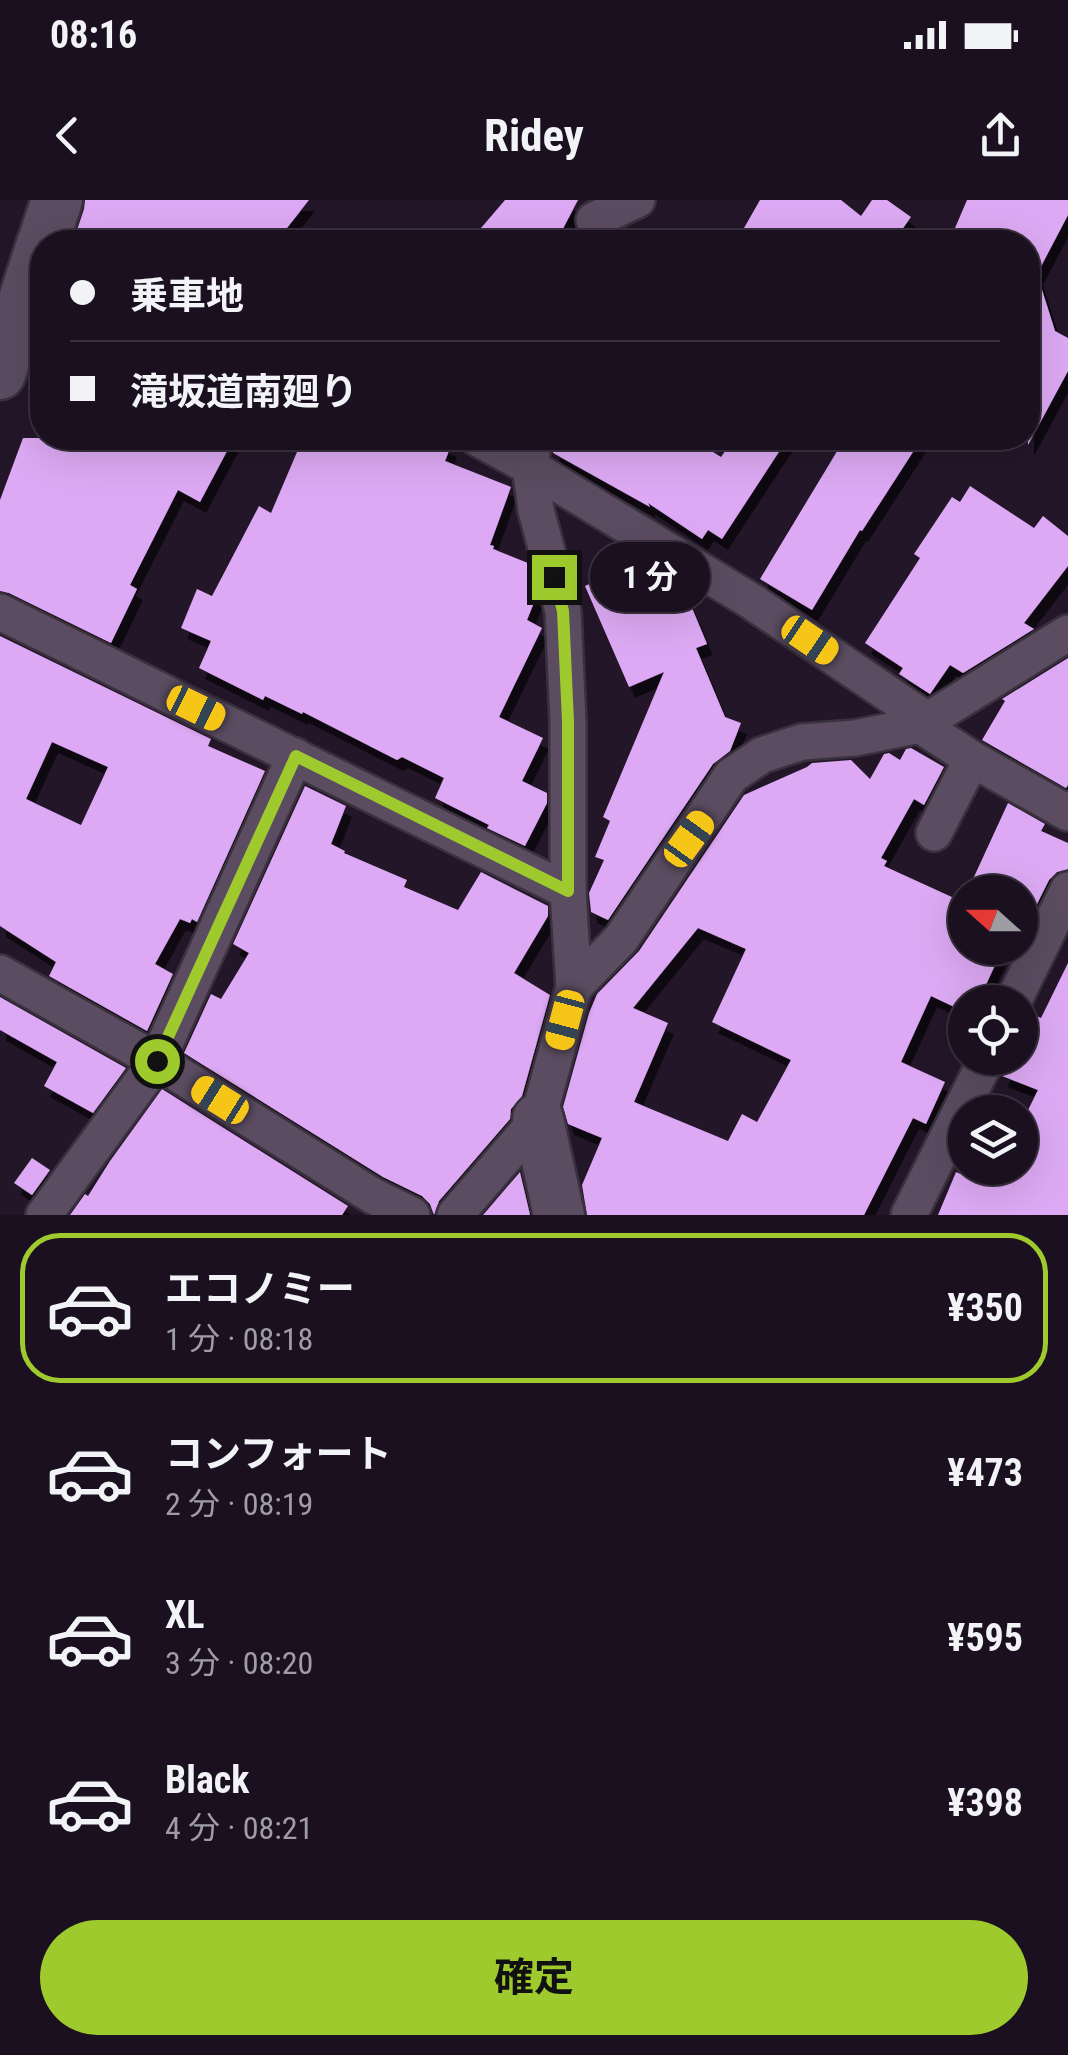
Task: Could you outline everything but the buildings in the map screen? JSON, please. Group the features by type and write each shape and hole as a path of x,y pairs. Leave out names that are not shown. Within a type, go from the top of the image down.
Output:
{"main road":[{"path":"47,230 57,200"},
{"path":"0,374 30,283"},
{"path":"538,1118 560,1215"}],"street":[{"path":"591,221 637,200"},
{"path":"532,452 751,601 972,760 1068,813"},
{"path":"456,1215 538,1118 574,987 568,891 568,722 563,611 536,510 532,452"},
{"path":"0,612 568,891"},
{"path":"574,987 622,939 731,776 762,755 802,742 855,738 923,722 1068,633"},
{"path":"44,1215 157,1061 296,756"},
{"path":"934,833 972,760"},
{"path":"1022,985 1068,890"},
{"path":"0,973 157,1061 373,1196 412,1215"},
{"path":"909,1215 979,1075"}],"route":[{"path":"157,1061 296,756 568,891 568,722 563,611 554,577"}]}
